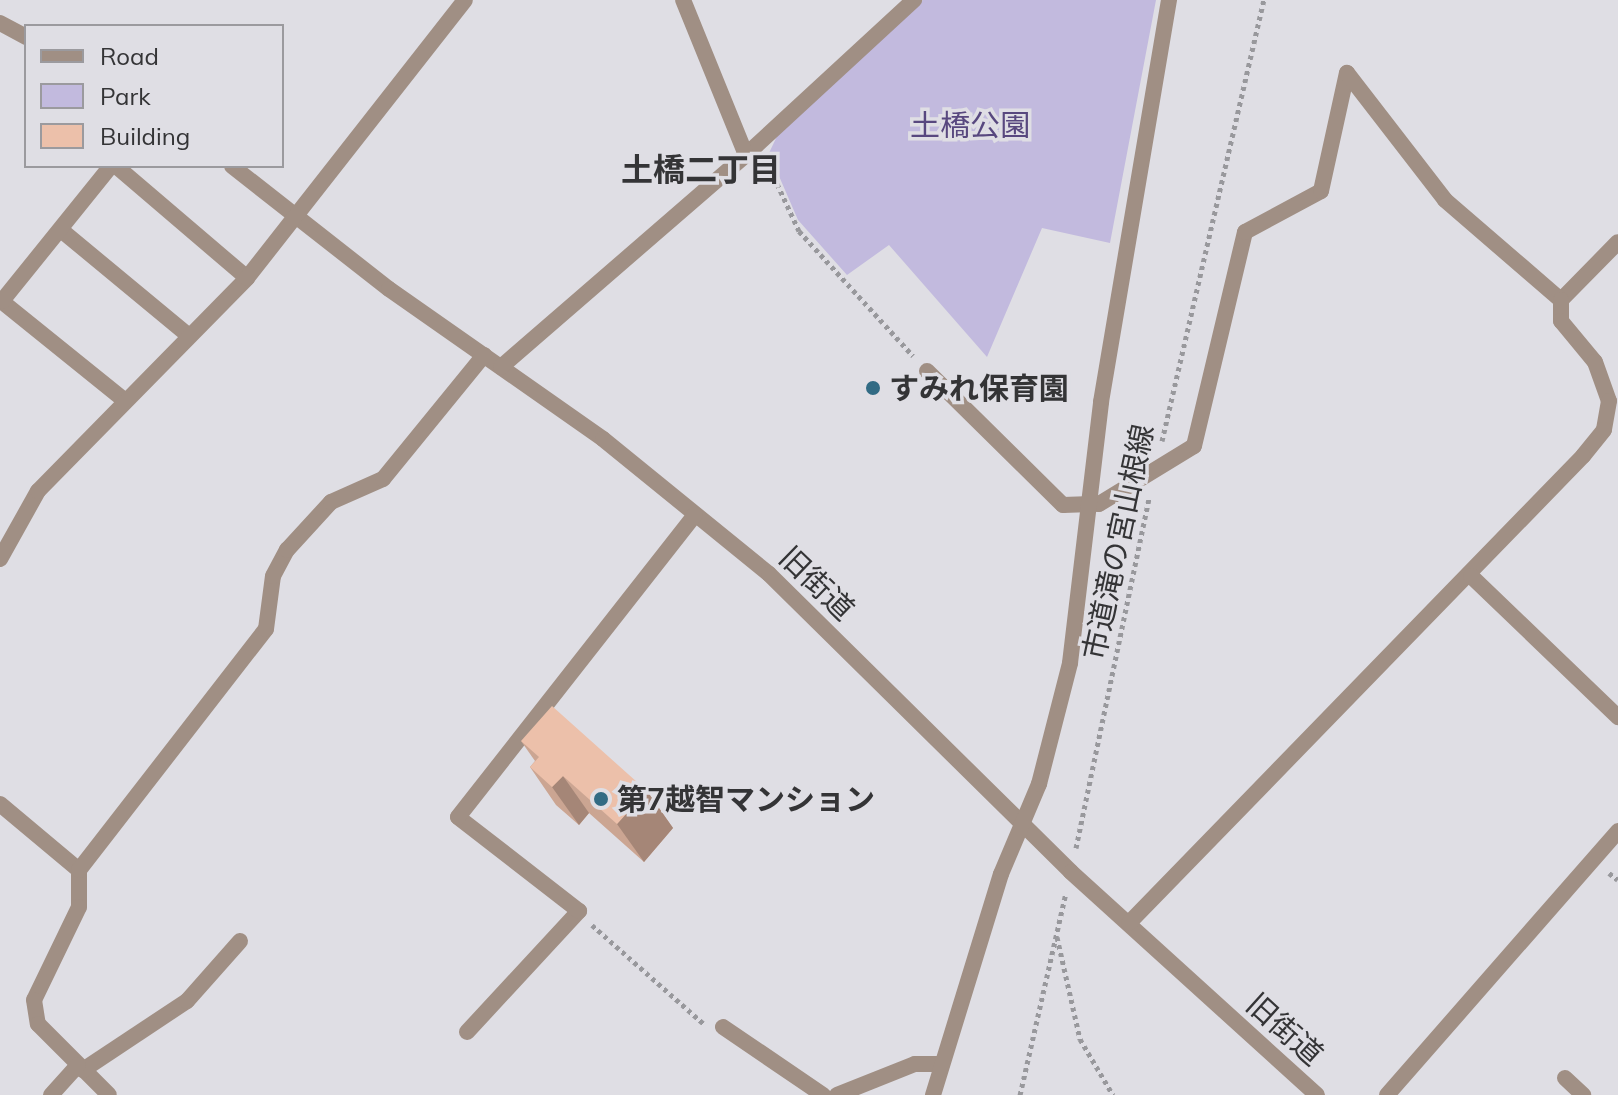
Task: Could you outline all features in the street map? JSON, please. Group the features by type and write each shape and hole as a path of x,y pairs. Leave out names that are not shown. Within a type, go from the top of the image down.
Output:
{"street":[{"path":"0,559 38,491 247,278 296,221 465,0"},
{"path":"683,0 746,155"},
{"path":"501,367 746,155 914,0"},
{"path":"933,1095 1021,821 1039,784 1070,663 1088,509 1169,0"},
{"path":"0,23 24,36"},
{"path":"927,371 1063,505 1088,509 1194,446 1245,232 1321,191 1347,73 1445,200 1561,300"},
{"path":"111,168 1,301 124,400"},
{"path":"115,168 247,278"},
{"name":"旧街道","path":"234,168 296,221 501,367 769,574 1071,872 1317,1095"},
{"path":"61,230 189,336"},
{"path":"1129,923 1471,576 1604,430 1609,401 1595,362 1561,321 1561,300 1618,242"},
{"path":"109,1095 38,1024 34,1000 79,907 79,870 266,629 273,576 287,550 331,502 383,479 484,355"},
{"path":"467,1032 579,911 458,817 695,515"},
{"path":"1471,576 1618,717"},
{"path":"0,804 79,870"},
{"path":"1387,1095 1618,831"},
{"path":"51,1095 81,1068 187,1001 240,941"},
{"path":"723,1027 823,1095"},
{"path":"837,1095 915,1064 942,1064"},
{"path":"1565,1078 1582,1095"}],"path":[{"name":"市道滝の宮山根線","path":"1020,1095 1071,872 1155,470 1264,0"},
{"path":"760,142 799,231 927,371"},
{"path":"579,911 639,973 711,1029 723,1027"},
{"path":"1056,936 1080,1039 1113,1095"}],"green space":[{"name":"土橋公園","path":"923,0 1156,0 1110,243 1042,228 987,357 889,245 847,275 798,220 769,153 779,132"}],"building":[{"path":"552,706 647,791 617,824 563,776 552,787 530,767 539,757 521,741"}],"place":[{"name":"すみれ保育園","path":"873,388"},
{"name":"第7越智マンション","path":"601,799"}],"district":[{"name":"土橋二丁目","path":"701,169"}]}
